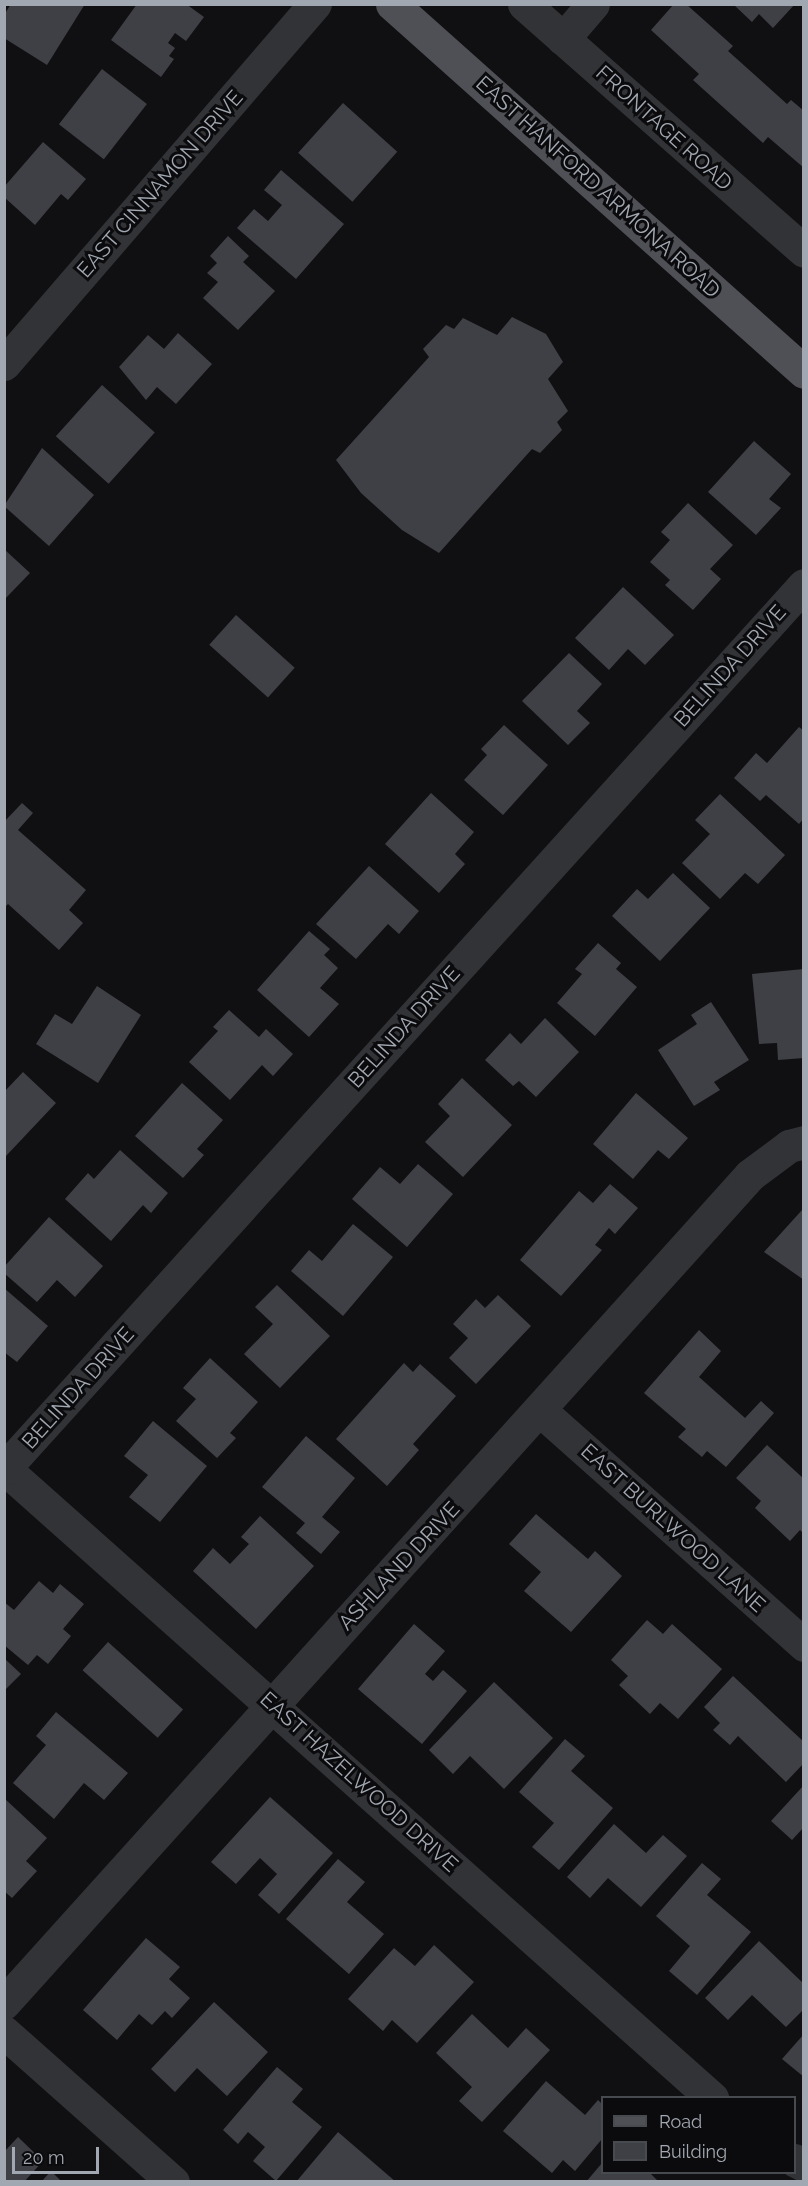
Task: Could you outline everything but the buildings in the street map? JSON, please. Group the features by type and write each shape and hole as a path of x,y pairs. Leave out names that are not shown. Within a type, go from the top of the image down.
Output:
{"main road":[{"name":"EAST HANFORD ARMONA ROAD","path":"392,4 804,372"}],"street":[{"name":"EAST CINNAMON DRIVE","path":"4,364 315,4"},
{"name":"FRONTAGE ROAD","path":"524,4 804,251"},
{"path":"563,39 593,4"},
{"name":"BELINDA DRIVE","path":"5,1469 804,585"},
{"name":"ASHLAND DRIVE","path":"4,2003 272,1703 542,1412 750,1175 789,1146 804,1142"},
{"name":"EAST BURLWOOD LANE","path":"542,1412 804,1645"},
{"name":"EAST HAZELWOOD DRIVE","path":"5,1469 272,1703 711,2096"},
{"path":"4,2032 173,2181"}]}
